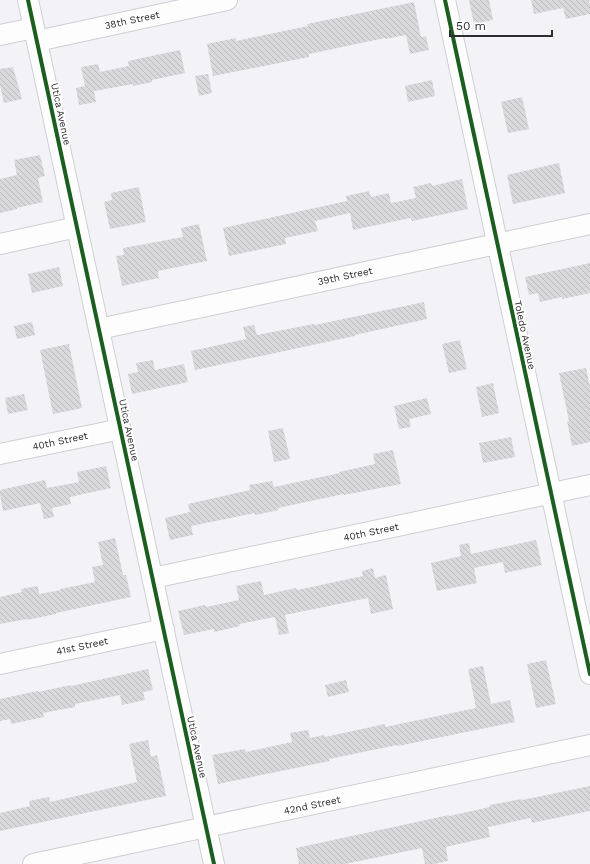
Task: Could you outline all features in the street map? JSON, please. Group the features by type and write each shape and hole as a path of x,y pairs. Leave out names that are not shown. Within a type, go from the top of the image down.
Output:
{"street":[{"name":"Utica Avenue","path":"28,0 214,864"},
{"name":"38th Street","path":"0,35 36,34 227,0"},
{"name":"Toledo Avenue","path":"445,0 590,674"},
{"name":"39th Street","path":"99,329 590,224"},
{"path":"0,244 77,227"},
{"name":"40th Street","path":"0,454 121,429"},
{"name":"40th Street","path":"153,578 590,485"},
{"name":"41st Street","path":"0,664 164,629"},
{"name":"42nd Street","path":"33,864 590,745"}],"building":[{"path":"469,0 489,0 493,20 474,24"},
{"path":"531,0 589,0 590,14 566,19 563,8 534,14"},
{"path":"414,2 421,37 426,36 429,50 410,54 406,35 309,54 309,57 213,76 207,44 236,38 236,41 308,26 307,24"},
{"path":"180,50 185,73 152,80 152,82 133,86 133,84 94,91 96,102 79,105 76,88 85,86 81,67 98,64 100,72 129,66 128,61"},
{"path":"13,67 22,99 4,103 0,85 0,69"},
{"path":"208,74 212,93 199,96 195,76"},
{"path":"432,80 435,96 408,102 405,86"},
{"path":"522,97 529,129 508,133 501,102"},
{"path":"40,155 45,176 38,178 43,202 0,213 0,179 17,175 14,160"},
{"path":"559,163 565,193 513,204 507,175"},
{"path":"462,179 468,209 412,221 411,218 353,230 350,213 315,221 318,231 285,238 286,244 229,256 223,228 347,201 346,196 369,191 371,197 389,193 391,203 416,198 413,187 431,183 432,186"},
{"path":"139,187 146,222 110,229 104,202 112,200 111,193"},
{"path":"199,224 207,261 158,271 159,278 122,286 116,256 124,255 123,248 183,237 181,228"},
{"path":"590,263 590,293 540,302 538,293 529,295 525,277"},
{"path":"59,267 63,286 32,293 28,274"},
{"path":"424,302 427,319 195,370 191,351 246,339 243,327 254,325 257,335 315,325"},
{"path":"32,322 35,335 17,339 14,326"},
{"path":"460,340 467,369 449,373 442,344"},
{"path":"69,344 82,408 53,414 40,350"},
{"path":"153,360 155,370 184,364 188,382 132,394 128,374 138,372 136,363"},
{"path":"586,368 590,386 590,442 572,446 567,421 569,421 559,373"},
{"path":"493,383 499,413 482,417 476,387"},
{"path":"24,394 28,410 8,414 5,398"},
{"path":"427,398 431,414 409,419 411,427 399,429 394,406"},
{"path":"283,428 290,459 274,462 268,431"},
{"path":"511,437 515,457 483,463 479,443"},
{"path":"393,450 401,484 278,508 279,510 255,515 255,513 191,526 193,535 170,540 165,518 190,512 188,504 250,490 249,485 272,481 274,487 375,464 373,454"},
{"path":"106,466 111,488 70,497 71,504 52,508 54,517 44,519 40,503 3,511 0,490 45,480 47,488 79,482 77,472"},
{"path":"115,538 123,575 126,575 131,597 27,620 0,624 0,597 22,592 21,589 38,586 39,594 95,582 92,567 103,565 98,542"},
{"path":"536,540 542,565 505,573 503,562 474,568 477,583 437,591 431,563 461,556 459,545 469,543 471,554"},
{"path":"373,568 375,578 386,575 393,609 371,614 368,598 285,615 289,633 279,635 275,617 239,624 240,626 214,632 214,629 184,635 178,611 239,600 236,586 261,581 264,595 296,588 297,590 363,576 362,571"},
{"path":"546,660 556,704 536,708 527,664"},
{"path":"483,666 491,704 510,700 515,722 329,759 330,761 218,784 212,755 245,749 246,752 292,742 290,733 308,730 310,738 324,735 325,737 385,724 385,727 476,708 468,669"},
{"path":"148,669 153,690 143,692 145,700 122,705 120,695 75,704 75,707 43,713 44,717 11,724 10,719 0,721 0,699 71,686"},
{"path":"346,680 349,692 328,697 325,685"},
{"path":"148,740 151,757 157,755 166,796 0,831 0,813 30,806 29,801 49,797 50,802 137,782 129,744"},
{"path":"590,786 590,811 532,823 531,818 488,827 490,837 446,847 448,861 425,864 422,848 345,864 299,864 296,848 490,807 490,805"}],"cycle path":[{"path":"28,0 214,864"},
{"path":"445,0 590,674"}]}
